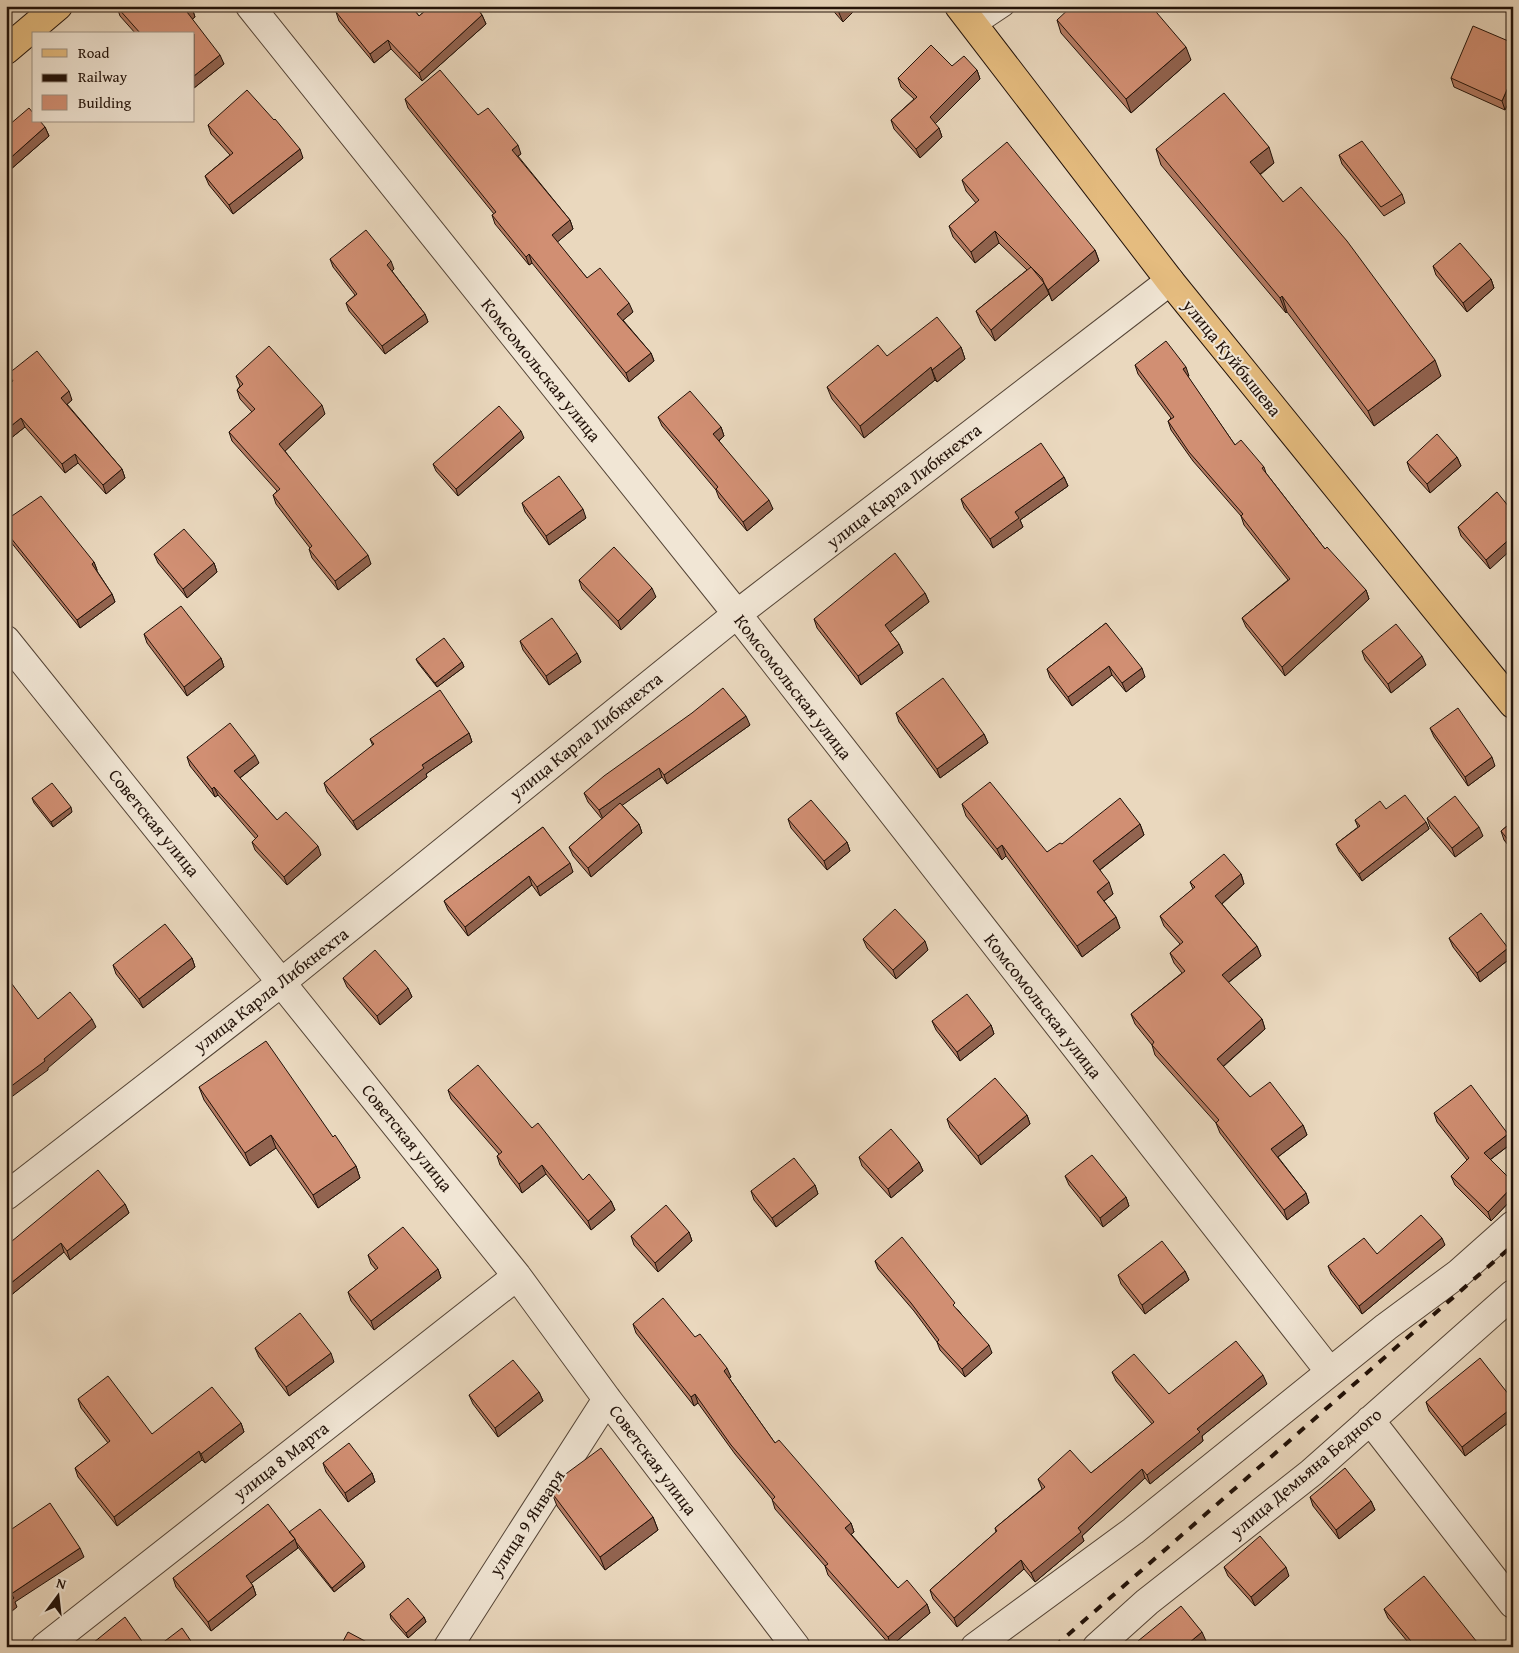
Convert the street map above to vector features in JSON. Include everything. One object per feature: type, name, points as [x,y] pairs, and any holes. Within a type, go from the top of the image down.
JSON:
[{"type":"main road","points":[[6,50],[58,6]]},
{"type":"main road","name":"улица Куйбышева","points":[[967,16],[1170,282],[1513,704]]},
{"type":"street","name":"Комсомольская улица","points":[[250,6],[737,614],[1330,1372]]},
{"type":"street","name":"улица Карла Либкнехта","points":[[6,1196],[282,982],[737,614],[1170,282]]},
{"type":"street","name":"Советская улица","points":[[6,640],[517,1276],[606,1399],[796,1647]]},
{"type":"street","points":[[975,1647],[1133,1531],[1386,1326],[1459,1274],[1513,1226]]},
{"type":"street","name":"улица 8 Марта","points":[[45,1647],[517,1276]]},
{"type":"street","name":"улица Демьяна Бедного","points":[[1097,1647],[1147,1602],[1311,1473],[1513,1294]]},
{"type":"street","name":"улица 9 Января","points":[[448,1647],[606,1399]]},
{"type":"street","points":[[1370,1420],[1513,1604]]},
{"type":"lane","points":[[967,16],[1005,6]]},
{"type":"building","points":[[190,6],[192,8],[187,12],[220,55],[195,75],[195,32],[139,32],[117,7]]},
{"type":"building","points":[[343,6],[411,6],[419,16],[431,6],[475,6],[482,15],[419,73],[388,40],[370,54],[336,12]]},
{"type":"building","points":[[834,6],[846,6],[839,13]]},
{"type":"building","points":[[1072,6],[1151,6],[1186,47],[1126,99],[1057,20]]},
{"type":"building","points":[[1473,26],[1513,43],[1513,76],[1502,101],[1451,78]]},
{"type":"building","points":[[931,45],[952,66],[964,56],[977,70],[930,117],[939,128],[916,149],[891,120],[917,97],[898,78]]},
{"type":"building","points":[[440,70],[478,115],[488,108],[518,145],[512,150],[570,220],[552,235],[587,278],[600,268],[629,303],[617,314],[651,353],[626,373],[529,254],[526,257],[492,215],[496,212],[405,99]]},
{"type":"building","points":[[247,90],[300,149],[229,205],[205,176],[233,153],[208,125]]},
{"type":"building","points":[[1224,93],[1269,147],[1250,162],[1283,202],[1301,187],[1347,241],[1435,360],[1368,411],[1282,296],[1280,298],[1156,149]]},
{"type":"building","points":[[29,108],[32,112],[32,122],[41,122],[45,127],[7,161],[6,122],[9,125]]},
{"type":"building","points":[[1362,141],[1402,194],[1381,207],[1339,155]]},
{"type":"building","points":[[1007,142],[1095,250],[1048,290],[1042,278],[995,231],[971,252],[949,226],[979,200],[962,180]]},
{"type":"building","points":[[366,230],[391,261],[387,265],[425,314],[382,346],[346,303],[357,294],[330,259]]},
{"type":"building","points":[[1460,243],[1491,279],[1463,303],[1433,266]]},
{"type":"building","points":[[1031,267],[1044,283],[991,330],[976,311]]},
{"type":"building","points":[[937,317],[961,347],[932,370],[931,367],[860,426],[827,387],[878,345],[887,356]]},
{"type":"building","points":[[1166,341],[1186,367],[1183,369],[1235,445],[1241,440],[1264,467],[1262,468],[1325,549],[1327,547],[1366,590],[1282,667],[1242,618],[1290,579],[1241,516],[1243,514],[1189,452],[1168,421],[1174,417],[1135,365]]},
{"type":"building","points":[[269,346],[322,405],[279,444],[368,555],[335,581],[309,549],[312,546],[273,495],[280,489],[229,432],[255,409],[237,390],[243,384],[236,376]]},
{"type":"building","points":[[37,351],[69,391],[61,398],[122,469],[103,485],[75,454],[62,464],[21,418],[6,430],[6,387],[13,381],[8,374]]},
{"type":"building","points":[[690,391],[721,427],[713,434],[769,500],[743,522],[716,489],[718,487],[658,417]]},
{"type":"building","points":[[499,406],[521,431],[456,489],[433,464]]},
{"type":"building","points":[[1437,434],[1457,457],[1427,484],[1407,462]]},
{"type":"building","points":[[1041,443],[1064,477],[1015,512],[1019,518],[990,539],[961,499]]},
{"type":"building","points":[[559,476],[583,509],[546,536],[522,503]]},
{"type":"building","points":[[1497,492],[1513,512],[1513,536],[1486,560],[1458,527]]},
{"type":"building","points":[[41,496],[94,562],[92,564],[112,594],[77,620],[6,532],[6,520]]},
{"type":"building","points":[[184,529],[214,563],[183,589],[154,554]]},
{"type":"building","points":[[614,547],[652,588],[618,621],[579,580]]},
{"type":"building","points":[[895,553],[925,593],[885,625],[899,644],[858,676],[814,619]]},
{"type":"building","points":[[181,606],[221,658],[184,687],[144,634]]},
{"type":"building","points":[[552,618],[577,653],[546,676],[520,641]]},
{"type":"building","points":[[1106,623],[1142,668],[1122,683],[1109,666],[1068,697],[1047,669]]},
{"type":"building","points":[[1396,624],[1422,656],[1388,684],[1362,651]]},
{"type":"building","points":[[444,638],[462,662],[435,683],[416,659]]},
{"type":"building","points":[[943,678],[984,734],[937,769],[896,713]]},
{"type":"building","points":[[723,688],[746,716],[664,775],[659,768],[599,810],[584,793],[604,776],[692,713]]},
{"type":"building","points":[[440,690],[469,733],[422,765],[424,768],[353,821],[324,783],[374,744],[370,739]]},
{"type":"building","points":[[1458,708],[1492,757],[1465,777],[1430,728]]},
{"type":"building","points":[[230,723],[255,755],[234,771],[277,820],[286,812],[318,846],[284,877],[252,842],[258,836],[214,787],[212,789],[187,757]]},
{"type":"building","points":[[990,782],[1047,852],[1060,843],[1062,844],[1120,798],[1140,824],[1093,861],[1109,882],[1097,892],[1116,917],[1077,946],[1002,845],[997,849],[962,804]]},
{"type":"building","points":[[52,783],[71,807],[51,822],[32,798]]},
{"type":"building","points":[[1405,795],[1426,822],[1359,874],[1336,844],[1360,826],[1355,820],[1380,801],[1386,809]]},
{"type":"building","points":[[1455,796],[1479,827],[1452,848],[1427,818]]},
{"type":"building","points":[[811,800],[847,842],[824,861],[788,819]]},
{"type":"building","points":[[620,803],[639,824],[588,868],[569,847]]},
{"type":"building","points":[[1513,821],[1513,846],[1501,831]]},
{"type":"building","points":[[543,827],[570,863],[537,887],[529,876],[465,927],[444,901]]},
{"type":"building","points":[[1224,854],[1241,874],[1215,896],[1257,946],[1222,975],[1262,1019],[1217,1059],[1250,1097],[1270,1082],[1303,1125],[1271,1149],[1306,1193],[1284,1210],[1216,1123],[1219,1120],[1152,1045],[1154,1042],[1131,1014],[1185,971],[1170,953],[1183,942],[1160,916],[1195,887],[1190,882]]},
{"type":"building","points":[[895,909],[925,941],[893,970],[863,939]]},
{"type":"building","points":[[1481,913],[1508,948],[1477,973],[1449,938]]},
{"type":"building","points":[[165,924],[192,958],[139,999],[113,965]]},
{"type":"building","points":[[375,950],[408,988],[377,1016],[343,978]]},
{"type":"building","points":[[6,976],[38,1019],[70,992],[92,1019],[44,1059],[45,1061],[6,1090]]},
{"type":"building","points":[[967,994],[991,1025],[957,1052],[932,1021]]},
{"type":"building","points":[[266,1041],[333,1137],[335,1135],[356,1166],[313,1195],[271,1135],[245,1153],[199,1087]]},
{"type":"building","points":[[478,1065],[532,1128],[538,1123],[583,1180],[589,1174],[611,1201],[588,1221],[542,1165],[519,1184],[497,1156],[502,1152],[448,1090]]},
{"type":"building","points":[[995,1078],[1027,1115],[978,1156],[947,1119]]},
{"type":"building","points":[[1471,1085],[1508,1134],[1484,1153],[1513,1182],[1513,1186],[1488,1212],[1451,1176],[1469,1158],[1434,1113]]},
{"type":"building","points":[[891,1129],[919,1162],[888,1189],[859,1157]]},
{"type":"building","points":[[1092,1155],[1126,1197],[1100,1218],[1065,1176]]},
{"type":"building","points":[[794,1158],[815,1185],[772,1218],[751,1191]]},
{"type":"building","points":[[98,1170],[125,1204],[67,1251],[61,1243],[6,1287],[6,1246]]},
{"type":"building","points":[[666,1205],[689,1232],[655,1263],[631,1236]]},
{"type":"building","points":[[1421,1215],[1442,1238],[1359,1306],[1328,1266],[1364,1238],[1377,1254]]},
{"type":"building","points":[[403,1227],[438,1269],[371,1321],[348,1292],[378,1268],[368,1255]]},
{"type":"building","points":[[902,1237],[955,1303],[953,1305],[989,1345],[962,1369],[937,1342],[939,1340],[911,1303],[875,1261]]},
{"type":"building","points":[[1162,1241],[1185,1271],[1142,1305],[1118,1275]]},
{"type":"building","points":[[663,1298],[695,1337],[700,1334],[727,1368],[724,1371],[775,1443],[779,1440],[851,1523],[845,1528],[898,1588],[907,1580],[927,1604],[888,1637],[825,1566],[828,1564],[772,1500],[775,1497],[731,1445],[695,1394],[691,1397],[633,1324]]},
{"type":"building","points":[[300,1313],[331,1353],[286,1387],[255,1348]]},
{"type":"building","points":[[1236,1341],[1263,1375],[1197,1429],[1200,1432],[1147,1475],[1142,1469],[1078,1528],[1081,1532],[1031,1573],[1021,1560],[954,1618],[930,1590],[997,1531],[995,1528],[1045,1487],[1038,1479],[1070,1450],[1091,1473],[1154,1422],[1112,1372],[1134,1354],[1169,1394]]},
{"type":"building","points":[[1480,1358],[1513,1400],[1513,1407],[1462,1447],[1426,1402]]},
{"type":"building","points":[[513,1360],[539,1392],[495,1428],[469,1395]]},
{"type":"building","points":[[108,1376],[152,1434],[212,1387],[241,1423],[201,1454],[199,1451],[114,1517],[75,1468],[110,1441],[78,1399]]},
{"type":"building","points":[[349,1443],[372,1473],[345,1493],[323,1463]]},
{"type":"building","points":[[601,1448],[653,1517],[600,1557],[552,1493],[563,1476]]},
{"type":"building","points":[[1345,1468],[1371,1501],[1336,1530],[1310,1497]]},
{"type":"building","points":[[50,1503],[80,1548],[11,1594],[14,1598],[6,1604],[6,1533]]},
{"type":"building","points":[[268,1504],[295,1539],[246,1576],[253,1586],[208,1622],[173,1578]]},
{"type":"building","points":[[320,1509],[363,1562],[332,1588],[289,1532]]},
{"type":"building","points":[[1260,1536],[1286,1567],[1251,1597],[1224,1567]]},
{"type":"building","points":[[1424,1576],[1481,1647],[1416,1647],[1384,1609]]},
{"type":"building","points":[[408,1598],[424,1617],[406,1633],[390,1614]]},
{"type":"building","points":[[1181,1606],[1202,1632],[1184,1647],[1143,1647],[1138,1641]]},
{"type":"building","points":[[125,1617],[146,1647],[88,1647]]},
{"type":"building","points":[[182,1628],[195,1647],[163,1647],[161,1644]]},
{"type":"building","points":[[348,1632],[376,1647],[340,1647]]},
{"type":"railway","points":[[1054,1647],[1513,1245]]}]
